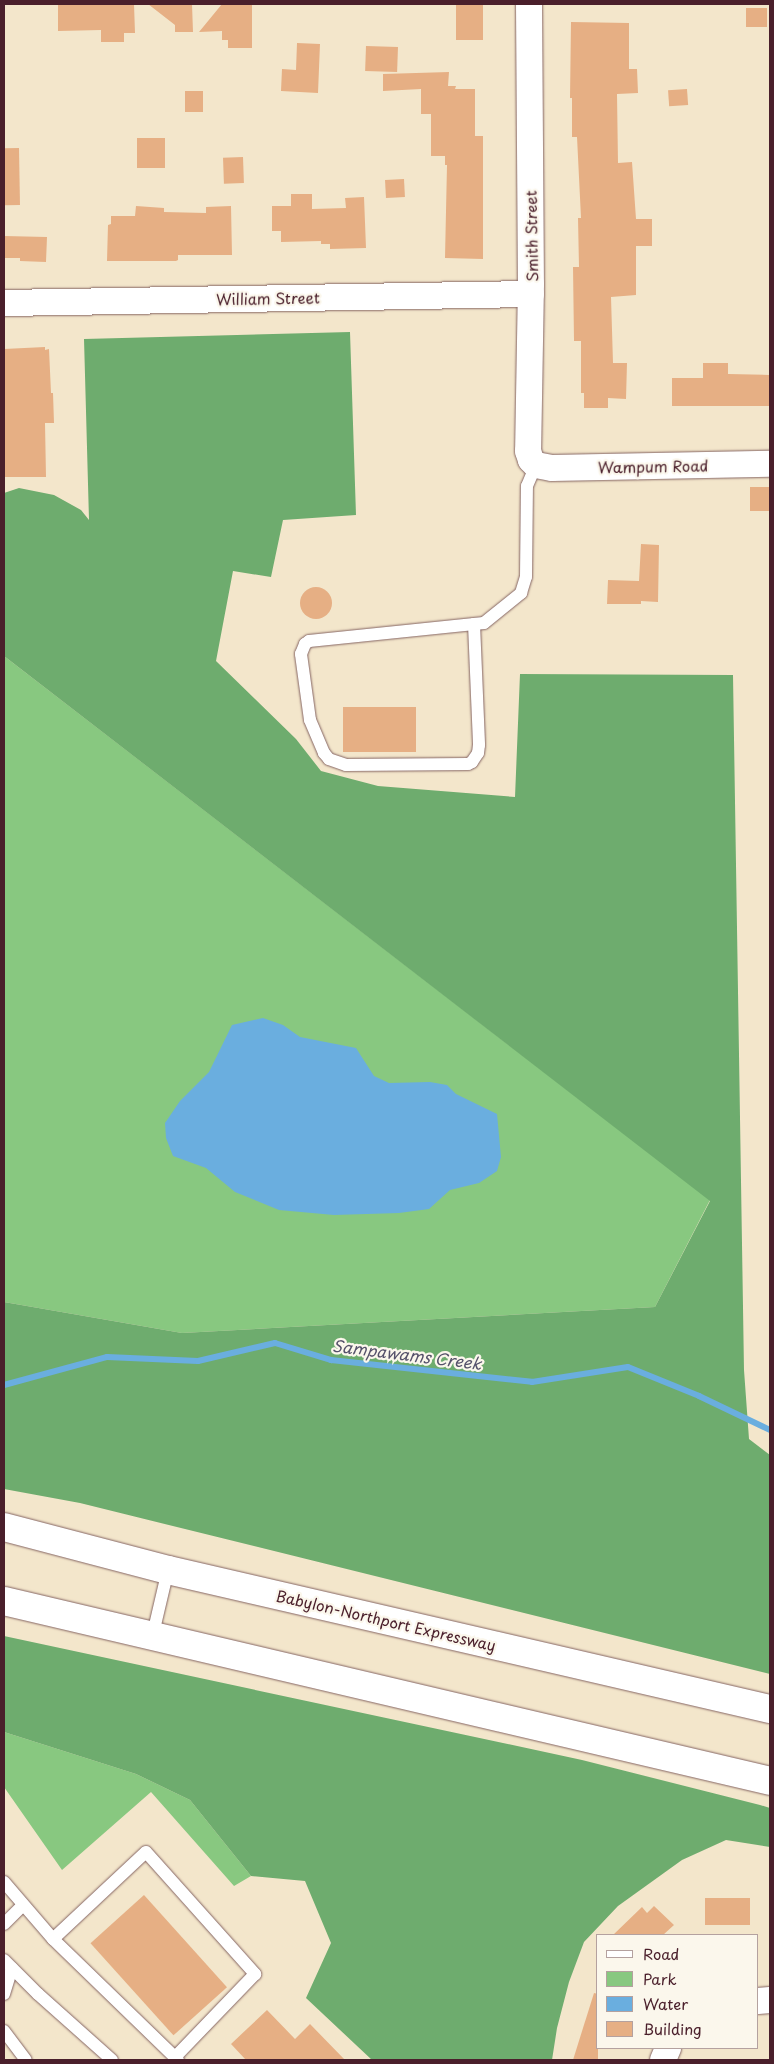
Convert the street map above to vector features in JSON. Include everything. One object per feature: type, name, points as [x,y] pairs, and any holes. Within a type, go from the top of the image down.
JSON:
[{"type":"main road","name":"Babylon-Northport Expressway","points":[[4,1527],[168,1570],[770,1709]]},
{"type":"main road","points":[[4,1601],[152,1638],[770,1781]]},
{"type":"street","name":"Smith Street","points":[[528,4],[531,294],[528,451],[536,465]]},
{"type":"street","name":"William Street","points":[[4,303],[531,294]]},
{"type":"street","name":"Wampum Road","points":[[536,465],[552,468],[770,464]]},
{"type":"lane","points":[[474,624],[479,745],[476,758],[472,762],[468,764],[346,765],[329,759],[324,753],[310,720],[301,654],[305,644],[308,641],[474,624],[484,623],[521,593],[526,578],[527,486],[536,465]]},
{"type":"lane","points":[[152,1638],[168,1570]]},
{"type":"lane","points":[[4,1882],[53,1939],[177,2059],[255,1974],[146,1852],[53,1939]]},
{"type":"lane","points":[[4,1924],[23,1905]]},
{"type":"lane","points":[[4,1994],[8,1964]]},
{"type":"lane","points":[[8,1964],[112,2060]]},
{"type":"lane","points":[[4,2031],[26,2060]]},
{"type":"green space","points":[[350,332],[356,515],[283,520],[271,577],[233,571],[216,661],[296,739],[321,771],[378,786],[515,797],[520,674],[733,675],[744,1370],[749,1439],[770,1455],[770,1674],[80,1503],[4,1489],[4,1302],[182,1333],[655,1307],[710,1201],[4,656],[4,493],[19,488],[54,495],[81,510],[89,520],[84,339]]},
{"type":"green space","points":[[4,656],[710,1200],[655,1307],[182,1333],[4,1302]]},
{"type":"green space","points":[[4,1636],[582,1760],[760,1805],[770,1808],[770,1847],[726,1840],[682,1860],[618,1906],[584,1942],[569,1982],[557,2028],[552,2060],[372,2060],[306,1998],[331,1943],[305,1881],[251,1876],[190,1800],[136,1774],[4,1732]]},
{"type":"green space","points":[[4,1732],[136,1774],[190,1800],[251,1876],[234,1886],[151,1792],[62,1870],[4,1787]]},
{"type":"water","points":[[263,1018],[283,1025],[300,1037],[356,1048],[374,1076],[389,1083],[430,1082],[447,1085],[456,1094],[497,1114],[501,1157],[497,1171],[479,1183],[450,1190],[429,1209],[399,1213],[334,1215],[279,1210],[235,1192],[206,1168],[173,1156],[166,1138],[165,1123],[180,1101],[209,1072],[232,1025]]},
{"type":"building","points":[[58,4],[134,4],[135,33],[124,33],[124,42],[101,42],[101,30],[58,31]]},
{"type":"building","points":[[148,4],[192,4],[193,32],[175,32],[175,25]]},
{"type":"building","points":[[222,4],[252,4],[252,48],[228,48],[228,40],[222,40],[222,31],[199,32]]},
{"type":"building","points":[[456,4],[483,4],[483,40],[456,40]]},
{"type":"building","points":[[746,8],[767,8],[767,27],[746,27]]},
{"type":"building","points":[[571,22],[629,23],[629,69],[637,69],[638,93],[617,94],[618,163],[632,162],[636,219],[652,219],[652,246],[636,246],[636,295],[611,297],[613,363],[627,363],[626,399],[608,398],[608,408],[584,408],[584,393],[581,393],[581,341],[574,341],[573,267],[579,267],[578,218],[581,218],[577,137],[572,137],[572,98],[570,98]]},
{"type":"building","points":[[297,43],[320,44],[318,93],[281,91],[282,69],[296,70]]},
{"type":"building","points":[[366,46],[398,47],[397,72],[365,71]]},
{"type":"building","points":[[449,72],[448,86],[456,86],[455,89],[475,89],[475,136],[483,136],[483,259],[445,258],[447,165],[445,165],[445,156],[431,156],[431,114],[421,114],[421,89],[383,91],[383,74]]},
{"type":"building","points":[[687,89],[688,105],[669,106],[668,90]]},
{"type":"building","points":[[185,91],[203,91],[203,112],[185,112]]},
{"type":"building","points":[[137,138],[165,138],[165,168],[137,168]]},
{"type":"building","points":[[4,148],[19,148],[20,205],[5,205]]},
{"type":"building","points":[[243,157],[244,183],[224,184],[223,158]]},
{"type":"building","points":[[404,179],[405,197],[386,198],[385,180]]},
{"type":"building","points":[[291,194],[312,194],[312,209],[346,208],[345,198],[364,197],[366,248],[330,249],[330,244],[321,244],[321,241],[281,242],[281,231],[272,231],[272,206],[291,206]]},
{"type":"building","points":[[136,206],[164,208],[164,212],[206,213],[206,207],[231,206],[232,255],[178,255],[178,260],[176,261],[107,261],[108,225],[111,224],[111,216],[135,216]]},
{"type":"building","points":[[4,236],[47,237],[46,262],[20,261],[20,258],[4,258]]},
{"type":"building","points":[[45,347],[45,350],[49,349],[54,423],[45,423],[46,477],[4,477],[4,349]]},
{"type":"building","points":[[703,363],[728,363],[728,374],[770,375],[770,406],[672,406],[672,378],[703,378]]},
{"type":"building","points":[[750,487],[770,487],[770,511],[750,511]]},
{"type":"building","points":[[641,544],[659,545],[658,602],[641,601],[641,604],[607,604],[608,580],[639,581]]},
{"type":"building","points":[[316,587],[327,592],[332,603],[327,614],[316,619],[305,614],[300,603],[305,592]]},
{"type":"building","points":[[343,707],[416,707],[416,752],[343,752]]},
{"type":"building","points":[[144,1895],[227,1987],[173,2035],[90,1943]]},
{"type":"building","points":[[705,1898],[750,1898],[750,1925],[705,1925]]},
{"type":"building","points":[[654,1906],[674,1925],[664,1934],[614,1934],[642,1907],[647,1913]]},
{"type":"building","points":[[594,1993],[596,1994],[596,2049],[598,2049],[598,2060],[573,2060]]},
{"type":"building","points":[[267,2010],[295,2039],[310,2024],[345,2060],[246,2060],[231,2044]]},
{"type":"waterway","name":"Sampawams Creek","points":[[4,1385],[107,1357],[198,1361],[275,1343],[331,1360],[532,1382],[628,1367],[699,1396],[770,1430]]}]
